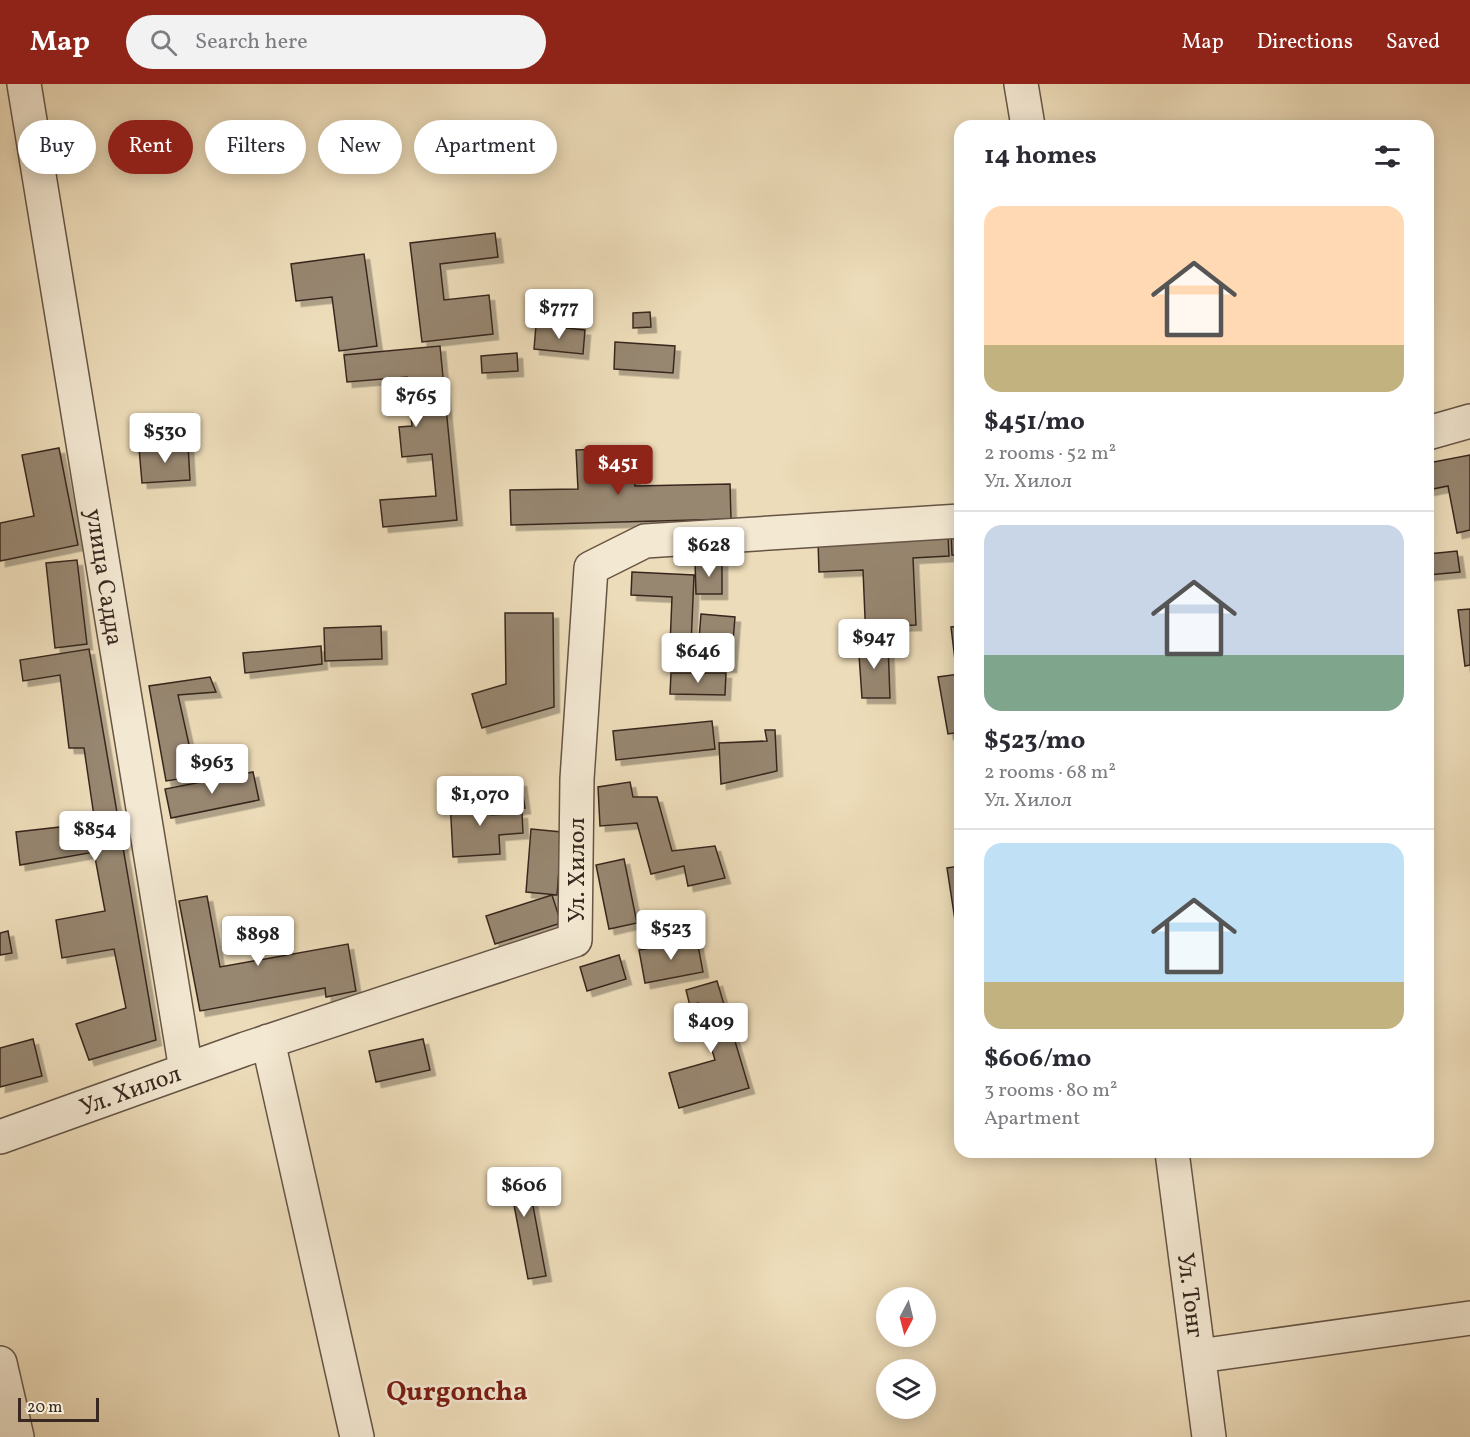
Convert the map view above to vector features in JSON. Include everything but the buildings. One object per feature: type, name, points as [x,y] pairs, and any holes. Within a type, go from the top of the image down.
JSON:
[{"type":"street","name":"улица Садда","points":[[24,84],[186,1070]]},
{"type":"street","points":[[1021,84],[1027,120]]},
{"type":"street","points":[[1434,430],[1470,421]]},
{"type":"street","name":"Ул. Хилол","points":[[0,1137],[268,1041],[575,940],[577,779],[591,568],[645,541],[954,521]]},
{"type":"street","points":[[268,1041],[357,1437]]},
{"type":"street","name":"Ул. Тонг","points":[[1173,1158],[1209,1437]]},
{"type":"street","points":[[1199,1356],[1470,1318]]},
{"type":"street","points":[[0,1363],[17,1437]]},
{"type":"district","name":"Qurgoncha","points":[[457,1391]]}]
